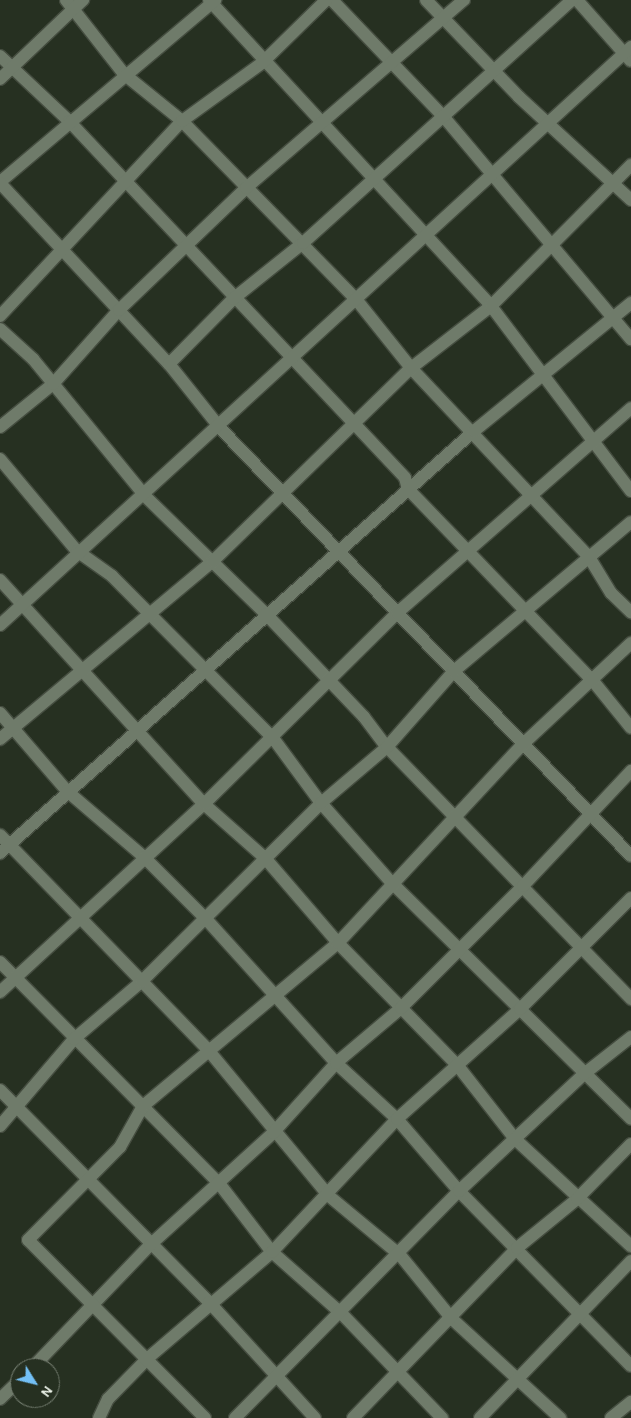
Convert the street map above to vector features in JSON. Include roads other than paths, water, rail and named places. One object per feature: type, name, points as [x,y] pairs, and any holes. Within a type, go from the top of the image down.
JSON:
[{"type":"street","points":[[0,316],[63,251],[182,121],[262,63],[326,0]]},
{"type":"street","points":[[332,0],[394,62],[443,116],[631,340]]},
{"type":"street","points":[[426,0],[493,69],[550,124],[614,180],[631,200]]},
{"type":"street","points":[[0,427],[53,384],[119,310],[246,188],[320,123],[445,20],[464,0]]},
{"type":"street","points":[[169,364],[233,299],[303,243],[493,69],[572,0]]},
{"type":"street","points":[[0,625],[22,606],[77,551],[145,496],[220,428],[290,356],[423,235],[629,54],[578,0]]},
{"type":"street","points":[[631,491],[592,438],[541,375],[491,306],[262,63],[212,1],[124,74],[0,182],[169,364],[220,428],[631,856]]},
{"type":"street","points":[[0,79],[74,3],[124,74],[182,121],[355,298],[412,368],[474,430],[589,557],[611,593],[631,612]]},
{"type":"street","points":[[0,56],[69,121],[124,183],[233,299],[290,356],[353,426],[405,478],[408,489],[522,612],[593,681],[631,728]]},
{"type":"street","points":[[0,739],[148,613],[213,561],[412,368],[491,306],[552,247],[614,180],[631,165]]},
{"type":"street","points":[[0,853],[67,791],[140,732],[266,614],[474,430],[631,303]]},
{"type":"street","points":[[0,329],[53,384],[145,496],[266,614],[330,682],[386,747],[524,886],[631,999]]},
{"type":"street","points":[[0,992],[13,976],[204,804],[330,682],[397,613],[466,552],[534,496],[592,438],[631,408]]},
{"type":"street","points":[[0,459],[77,551],[112,576],[207,670],[272,738],[321,803],[391,882],[457,950],[520,1009],[631,1119]]},
{"type":"street","points":[[0,1126],[74,1038],[141,982],[321,803],[386,747],[454,671],[631,522]]},
{"type":"street","points":[[0,580],[204,804],[265,858],[338,943],[458,1066],[515,1139],[577,1199],[631,1246]]},
{"type":"street","points":[[205,1418],[148,1358],[93,1307],[28,1240],[89,1181],[120,1147],[143,1106],[338,943],[391,882],[456,819],[523,744],[593,681],[631,643]]},
{"type":"street","points":[[0,713],[67,791],[144,857],[206,919],[336,1064],[397,1119],[459,1190],[581,1310],[631,1366]]},
{"type":"street","points":[[42,1358],[93,1307],[150,1245],[273,1133],[336,1064],[401,1008],[457,950],[524,886],[589,812],[631,772]]},
{"type":"street","points":[[0,835],[76,918],[120,954],[141,982],[209,1051],[273,1133],[329,1196],[400,1255],[452,1319],[521,1380],[560,1418]]},
{"type":"street","points":[[99,1418],[108,1399],[148,1358],[209,1302],[272,1252],[329,1196],[397,1119],[520,1009],[580,946],[631,898]]},
{"type":"street","points":[[0,962],[218,1182],[272,1252],[341,1313],[442,1418]]},
{"type":"street","points":[[235,1418],[400,1255],[459,1190],[584,1074],[631,1037]]},
{"type":"street","points":[[0,1090],[150,1245],[209,1302],[315,1418]]},
{"type":"street","points":[[353,1418],[452,1319],[517,1248],[577,1199],[631,1144]]},
{"type":"street","points":[[480,1418],[521,1380],[581,1310],[631,1261]]},
{"type":"street","points":[[0,1399],[10,1390]]},
{"type":"street","points":[[611,1418],[631,1402]]}]
